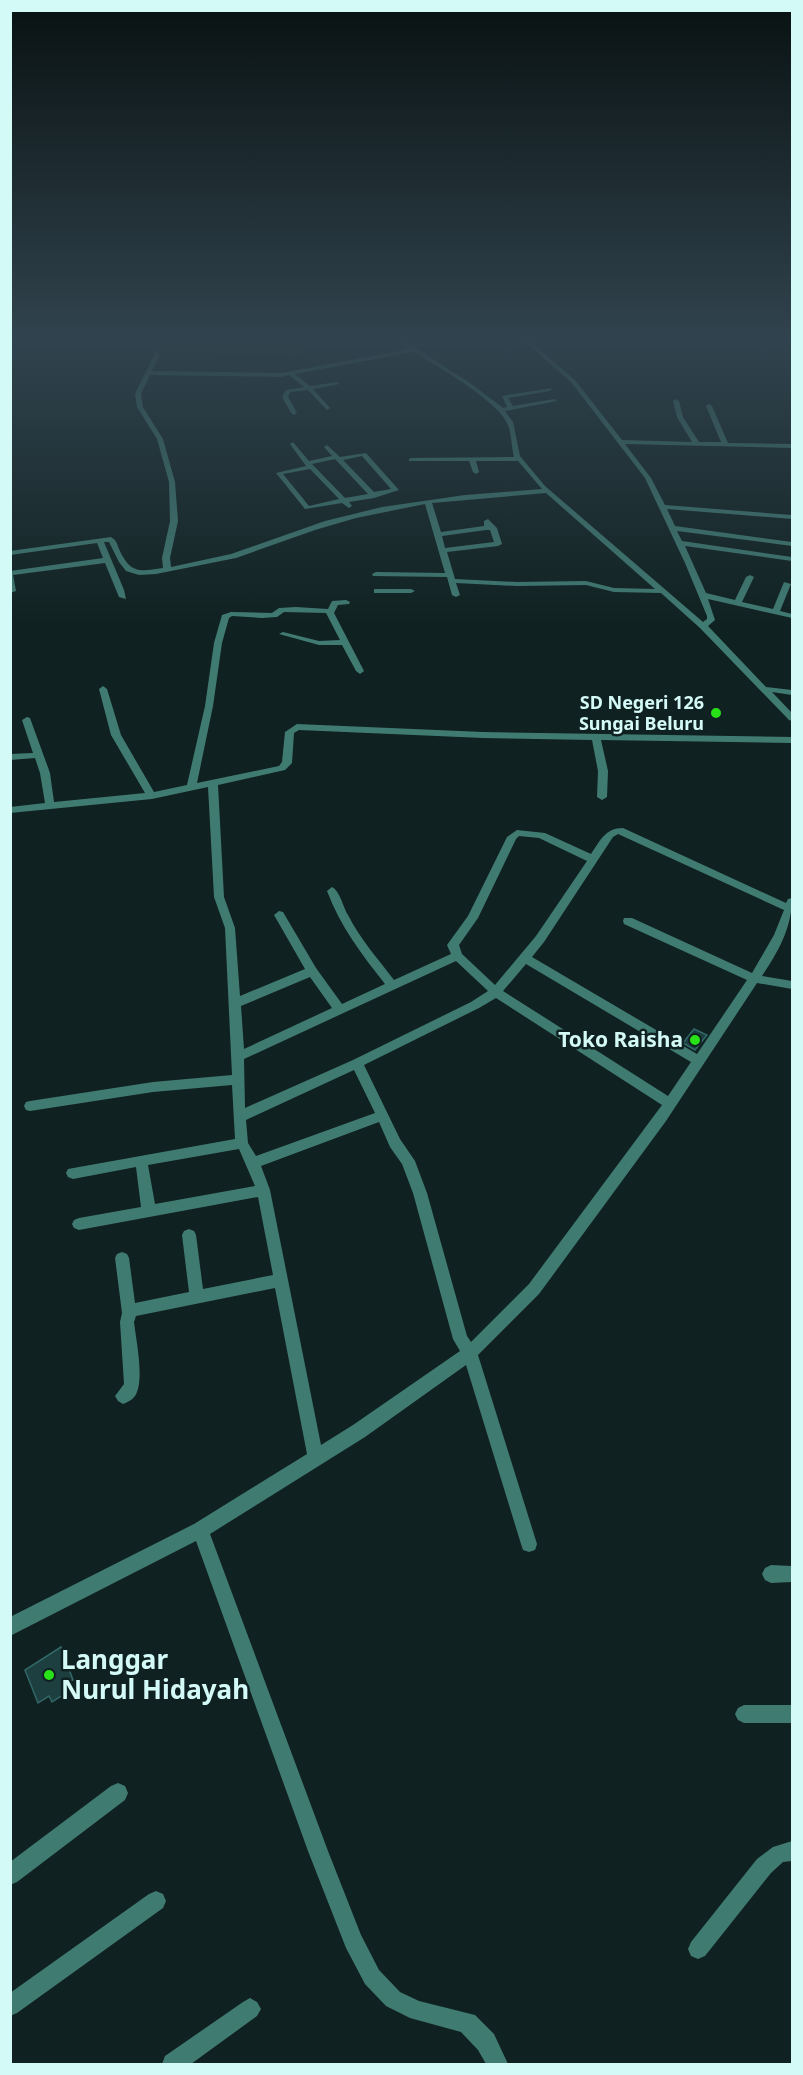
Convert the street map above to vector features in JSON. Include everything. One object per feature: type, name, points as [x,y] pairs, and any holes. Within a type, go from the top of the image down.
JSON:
[{"type":"street","points":[[156,433],[172,482],[174,521],[166,558],[167,570]]},
{"type":"street","points":[[513,433],[519,459],[546,489],[703,626],[792,718]]},
{"type":"street","points":[[613,433],[648,478],[662,507],[711,620],[703,626]]},
{"type":"street","points":[[690,433],[696,443]]},
{"type":"street","points":[[720,433],[725,444]]},
{"type":"street","points":[[620,442],[792,446]]},
{"type":"street","points":[[293,444],[309,465],[358,516]]},
{"type":"street","points":[[327,447],[374,496]]},
{"type":"street","points":[[364,454],[397,489],[374,496],[307,508],[279,473],[338,458],[364,454]]},
{"type":"street","points":[[472,459],[476,472]]},
{"type":"street","points":[[411,460],[519,459]]},
{"type":"street","points":[[10,553],[111,539],[120,559],[133,572],[167,570],[236,555],[330,522],[358,516],[428,502],[546,489]]},
{"type":"street","points":[[428,502],[456,596]]},
{"type":"street","points":[[662,507],[792,517]]},
{"type":"street","points":[[439,534],[487,524],[493,528],[498,544],[444,550]]},
{"type":"street","points":[[671,528],[792,544]]},
{"type":"street","points":[[100,540],[123,597]]},
{"type":"street","points":[[678,543],[792,559]]},
{"type":"street","points":[[12,591],[10,574],[107,561]]},
{"type":"street","points":[[376,574],[586,583],[614,590],[663,591]]},
{"type":"street","points":[[409,575],[412,602]]},
{"type":"street","points":[[738,603],[750,577]]},
{"type":"street","points":[[776,612],[787,584]]},
{"type":"street","points":[[377,591],[411,591]]},
{"type":"street","points":[[702,595],[792,616]]},
{"type":"street","points":[[330,611],[335,603],[346,602]]},
{"type":"street","points":[[192,786],[209,706],[218,643],[225,617],[231,614],[274,615],[282,610],[296,609],[330,611]]},
{"type":"street","points":[[330,611],[343,642],[360,672]]},
{"type":"street","points":[[283,634],[319,643],[343,642]]},
{"type":"street","points":[[103,689],[116,735],[152,796]]},
{"type":"street","points":[[765,689],[792,692]]},
{"type":"street","points":[[27,720],[39,755],[50,805]]},
{"type":"street","points":[[10,810],[152,796],[192,786],[251,777],[282,768],[287,763],[290,732],[297,727],[483,735],[792,740]]},
{"type":"street","points":[[596,737],[603,771],[602,798]]},
{"type":"street","points":[[10,757],[39,755]]},
{"type":"street","points":[[213,783],[219,897],[230,928],[236,1003],[237,1080],[242,1143],[253,1163],[263,1190],[316,1459]]},
{"type":"street","points":[[10,1627],[200,1530],[252,1496],[316,1459],[414,1394],[470,1353],[534,1289],[670,1103],[780,935],[792,906],[623,831],[616,831],[609,835],[525,958],[496,992],[475,1005],[357,1064],[239,1117]]},
{"type":"street","points":[[594,860],[541,835],[517,833],[512,837],[473,918],[453,945],[457,956],[496,992],[670,1103]]},
{"type":"street","points":[[332,891],[338,910],[356,941],[391,984]]},
{"type":"street","points":[[279,915],[312,971],[339,1009]]},
{"type":"street","points":[[628,921],[752,978],[792,985]]},
{"type":"street","points":[[238,1057],[391,984],[457,956]]},
{"type":"street","points":[[525,958],[698,1060]]},
{"type":"street","points":[[236,1003],[312,971]]},
{"type":"street","points":[[357,1064],[382,1116],[408,1161],[420,1193],[460,1339],[470,1353],[530,1545]]},
{"type":"street","points":[[30,1106],[153,1087],[237,1080]]},
{"type":"street","points":[[253,1163],[382,1116]]},
{"type":"street","points":[[73,1173],[242,1143]]},
{"type":"street","points":[[141,1160],[149,1211]]},
{"type":"street","points":[[79,1224],[263,1190]]},
{"type":"street","points":[[189,1235],[197,1295]]},
{"type":"street","points":[[122,1258],[129,1313],[127,1322],[132,1384],[129,1392],[123,1396]]},
{"type":"street","points":[[129,1313],[140,1307],[280,1280]]},
{"type":"street","points":[[200,1530],[318,1851],[353,1941],[372,1977],[393,1999],[417,2011],[467,2023],[486,2042],[498,2064]]},
{"type":"street","points":[[771,1574],[792,1574]]},
{"type":"street","points":[[744,1714],[792,1714]]},
{"type":"street","points":[[10,1875],[118,1794]]},
{"type":"street","points":[[698,1949],[764,1866],[773,1857],[786,1851],[792,1851]]},
{"type":"street","points":[[10,2006],[156,1901]]},
{"type":"street","points":[[173,2064],[250,2009]]},
{"type":"building","name":"Toko Raisha","points":[[694,1029],[707,1035],[695,1050],[683,1043]]},
{"type":"building","name":"Langgar Nurul Hidayah","points":[[61,1647],[73,1680],[63,1686],[66,1693],[52,1702],[49,1696],[38,1703],[25,1670]]},
{"type":"place","name":"SD Negeri 126 Sungai Beluru","points":[[716,713]]},
{"type":"place","name":"Toko Raisha","points":[[695,1040]]},
{"type":"place","name":"Langgar Nurul Hidayah","points":[[49,1675]]}]
